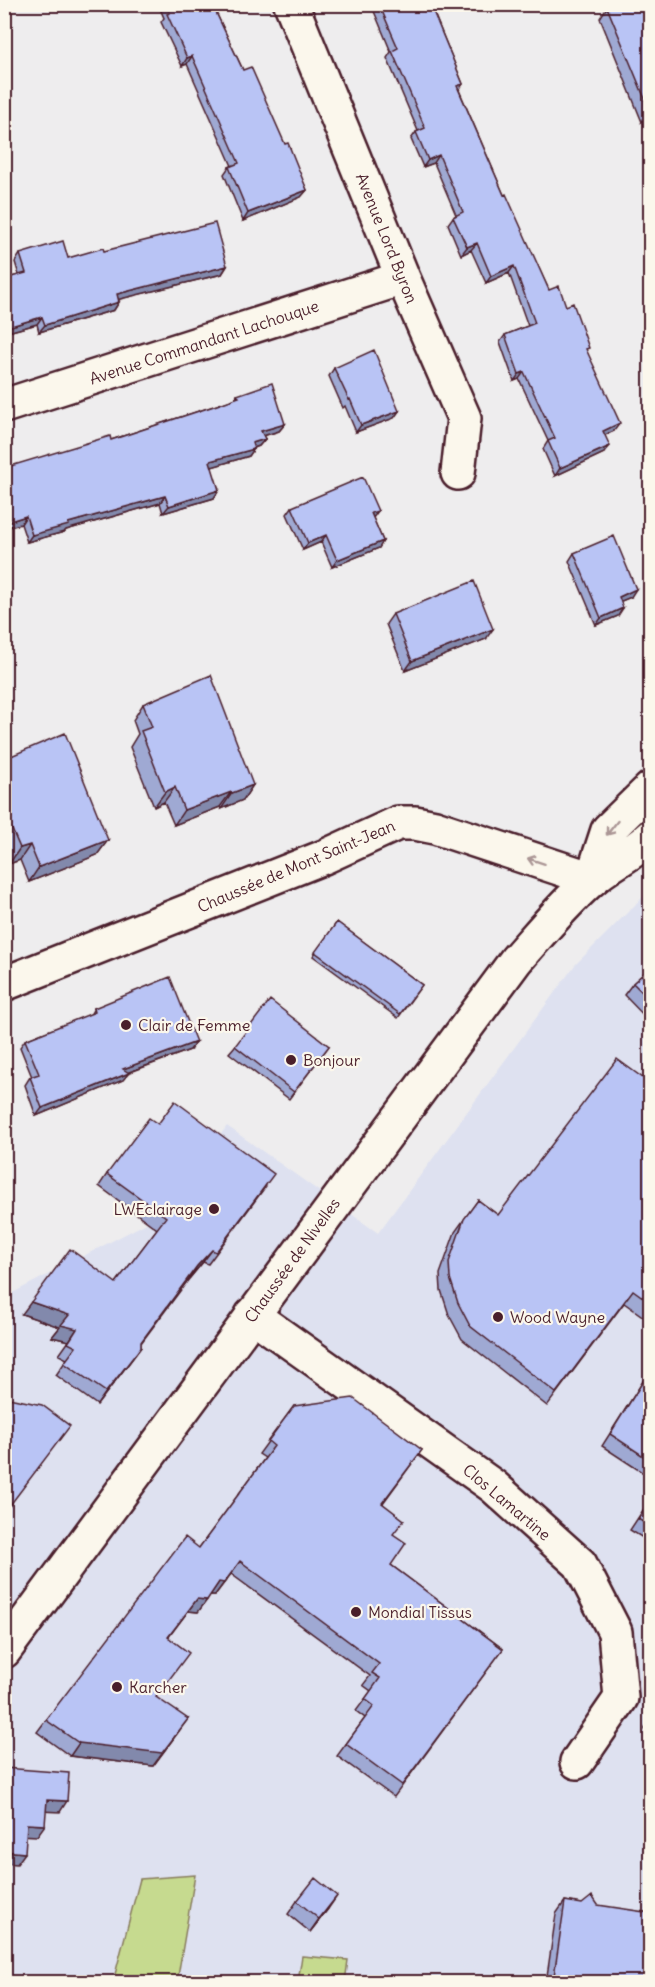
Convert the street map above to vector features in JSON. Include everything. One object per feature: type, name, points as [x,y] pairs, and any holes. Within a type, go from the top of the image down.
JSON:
[{"type":"street","name":"Avenue Lord Byron","points":[[291,4],[403,279],[464,418],[458,473]]},
{"type":"street","name":"Avenue Commandant Lachouque","points":[[4,406],[403,279]]},
{"type":"street","name":"Chaussée de Nivelles","points":[[592,879],[608,830],[651,789]]},
{"type":"street","name":"Chaussée de Mont Saint-Jean","points":[[4,984],[324,857],[398,823],[415,823],[435,827],[592,879]]},
{"type":"street","name":"Chaussée de Nivelles","points":[[4,1651],[516,960],[571,898],[592,879],[651,837]]},
{"type":"street","name":"Clos Lamartine","points":[[252,1315],[493,1486],[580,1564],[615,1632],[621,1698],[577,1762]]},
{"type":"shaded area","points":[[650,890],[650,1982],[345,1982],[348,1960],[303,1956],[298,1982],[177,1982],[195,1875],[140,1879],[113,1982],[5,1982],[5,1297],[158,1217],[227,1126],[378,1233],[575,965]]},
{"type":"green space","points":[[195,1875],[177,1982],[113,1982],[140,1879]]},
{"type":"green space","points":[[302,1956],[348,1960],[345,1982],[298,1982]]},
{"type":"building","points":[[167,4],[212,4],[243,70],[251,67],[285,144],[288,143],[307,190],[248,213],[229,167],[239,163],[192,56],[187,58],[167,14],[170,13]]},
{"type":"building","points":[[379,4],[430,4],[463,84],[457,86],[504,195],[506,194],[549,290],[559,286],[566,306],[573,303],[589,348],[586,349],[620,423],[603,431],[610,446],[560,468],[548,441],[555,438],[524,372],[519,374],[505,335],[535,323],[514,266],[491,276],[477,243],[467,247],[453,217],[463,212],[439,155],[428,160],[416,132],[425,128],[392,51],[398,48]]},
{"type":"building","points":[[613,4],[650,4],[651,6],[650,111],[607,7]]},
{"type":"building","points":[[215,223],[227,266],[117,294],[119,302],[45,325],[42,317],[4,328],[4,279],[26,273],[20,254],[63,241],[68,258]]},
{"type":"building","points":[[374,350],[399,411],[361,425],[334,368]]},
{"type":"building","points":[[272,383],[285,424],[261,431],[265,439],[252,443],[254,449],[210,461],[219,490],[169,506],[165,496],[32,535],[26,516],[4,523],[4,468],[110,436],[111,440],[217,405],[239,397],[237,395]]},
{"type":"building","points":[[363,477],[378,511],[371,513],[383,541],[337,560],[326,535],[308,543],[292,507]]},
{"type":"building","points":[[614,536],[636,589],[619,597],[623,608],[601,618],[574,553]]},
{"type":"building","points":[[474,581],[493,629],[412,661],[393,614]]},
{"type":"building","points":[[211,675],[253,785],[184,810],[175,787],[165,792],[141,731],[152,727],[143,704]]},
{"type":"building","points":[[65,733],[108,840],[39,867],[30,845],[20,848],[4,811],[4,785],[7,784],[4,778],[4,759]]},
{"type":"building","points":[[337,922],[422,985],[400,1014],[315,952]]},
{"type":"building","points":[[651,967],[651,1001],[633,983]]},
{"type":"building","points":[[170,977],[196,1042],[123,1069],[129,1073],[42,1108],[30,1077],[39,1074],[25,1040],[95,1012],[94,1008]]},
{"type":"building","points":[[270,1000],[329,1046],[294,1092],[235,1046]]},
{"type":"building","points":[[617,1059],[651,1084],[651,1303],[633,1290],[556,1393],[470,1326],[458,1303],[450,1278],[449,1262],[464,1219],[478,1200],[498,1215]]},
{"type":"building","points":[[175,1101],[274,1174],[216,1252],[212,1250],[197,1266],[141,1342],[141,1347],[106,1392],[64,1363],[76,1347],[68,1343],[77,1329],[61,1325],[69,1315],[31,1302],[70,1249],[116,1283],[166,1217],[107,1174],[149,1118],[158,1124]]},
{"type":"building","points":[[647,1375],[651,1377],[651,1461],[610,1434]]},
{"type":"building","points":[[4,1397],[42,1405],[70,1426],[4,1513]]},
{"type":"building","points":[[353,1398],[422,1450],[382,1503],[404,1520],[393,1534],[406,1543],[391,1565],[503,1649],[402,1785],[346,1744],[374,1706],[365,1699],[380,1678],[372,1673],[379,1664],[240,1561],[224,1583],[219,1582],[207,1600],[197,1599],[168,1637],[189,1653],[156,1697],[188,1719],[162,1753],[79,1743],[46,1720],[185,1537],[199,1548],[274,1446],[268,1441],[294,1406]]},
{"type":"building","points":[[651,1499],[651,1527],[638,1519]]},
{"type":"building","points":[[4,1768],[69,1773],[67,1801],[47,1800],[45,1825],[27,1824],[25,1853],[4,1851]]},
{"type":"building","points":[[315,1878],[337,1896],[319,1919],[297,1901]]},
{"type":"building","points":[[592,1896],[598,1905],[651,1913],[651,1983],[553,1983],[565,1901],[582,1904]]},
{"type":"place","name":"Clair de Femme","points":[[126,1025]]},
{"type":"place","name":"Bonjour","points":[[291,1060]]},
{"type":"place","name":"LWEclairage","points":[[214,1209]]},
{"type":"place","name":"Wood Wayne","points":[[498,1317]]},
{"type":"place","name":"Mondial Tissus","points":[[356,1612]]},
{"type":"place","name":"Karcher","points":[[117,1687]]}]
